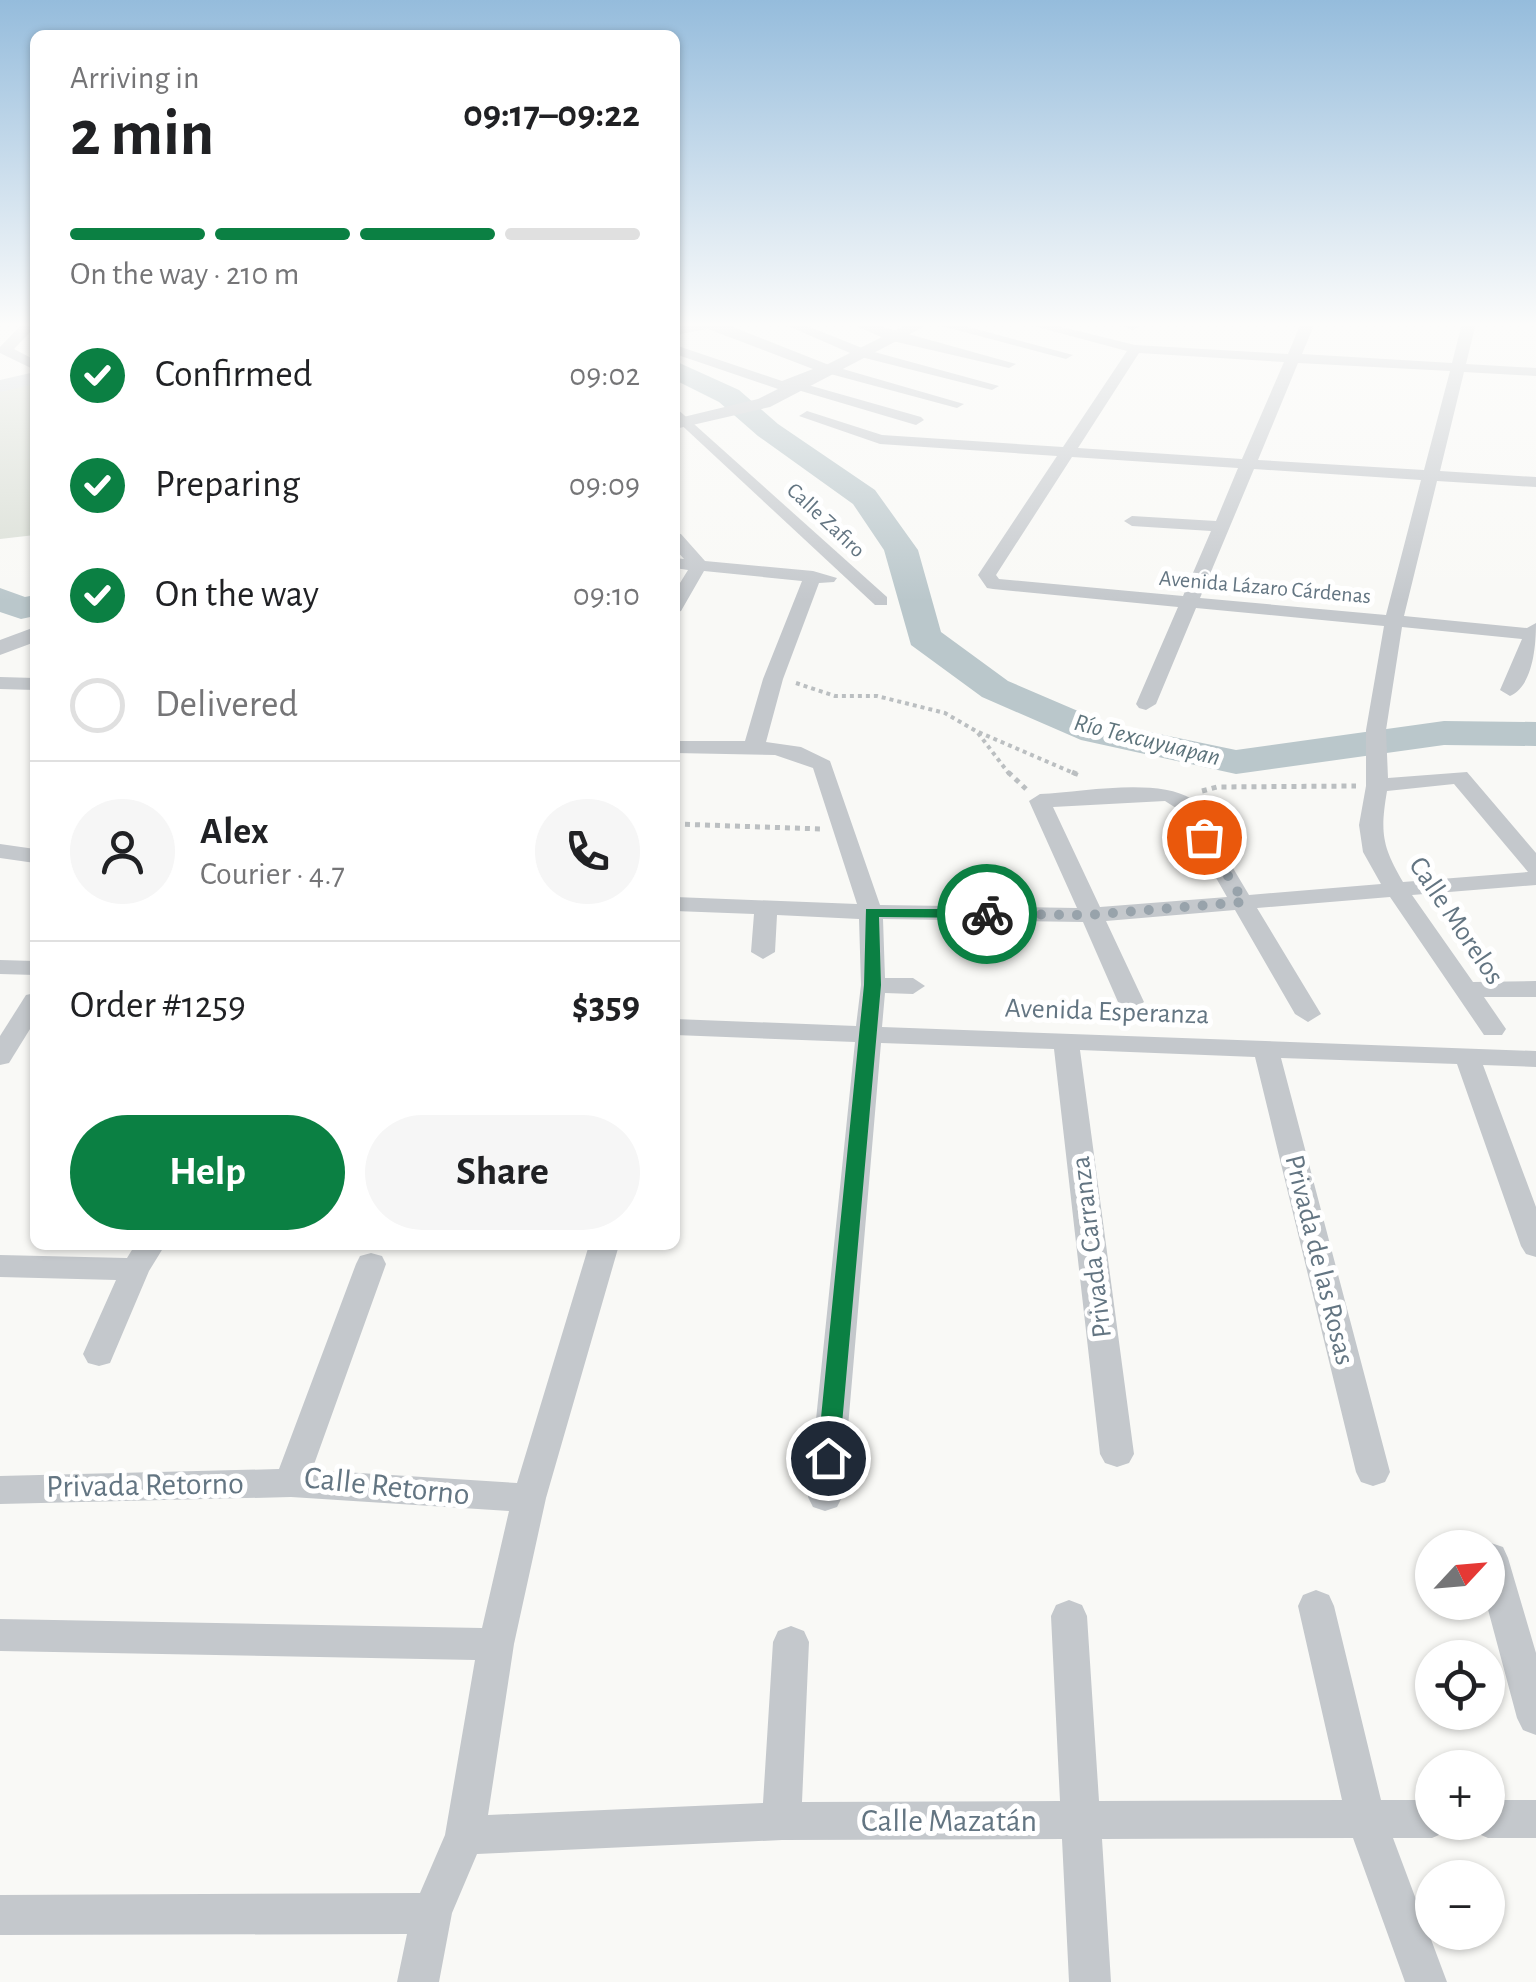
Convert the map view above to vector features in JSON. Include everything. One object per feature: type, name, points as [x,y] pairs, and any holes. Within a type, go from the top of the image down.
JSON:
[{"type":"street","points":[[680,419],[705,415]]},
{"type":"street","points":[[899,415],[916,420]]},
{"type":"street","points":[[1068,454],[1093,415]]},
{"type":"street","points":[[1146,704],[1268,415]]},
{"type":"street","name":"Calle Morelos","points":[[1446,415],[1394,620],[1376,730],[1377,776],[1370,825],[1374,852],[1395,888],[1492,1029]]},
{"type":"street","points":[[807,416],[880,440],[1536,482]]},
{"type":"street","name":"Calle Zafiro","points":[[680,420],[880,601]]},
{"type":"street","name":"Avenida Lázaro Cárdenas","points":[[1068,454],[988,575],[992,584],[1535,632]]},
{"type":"street","points":[[1132,521],[1220,526]]},
{"type":"street","points":[[680,544],[699,565]]},
{"type":"street","points":[[680,563],[858,581]]},
{"type":"street","points":[[680,598],[699,565]]},
{"type":"street","points":[[753,750],[773,679],[813,576]]},
{"type":"street","points":[[1510,690],[1535,632]]},
{"type":"street","points":[[1,646],[30,636]]},
{"type":"street","points":[[0,683],[30,684]]},
{"type":"street","points":[[680,747],[784,750],[814,756],[823,765],[871,912],[872,985],[824,1497]]},
{"type":"street","points":[[1377,776],[1459,776],[1536,867]]},
{"type":"street","points":[[1131,1002],[1040,801],[1128,795],[1170,796],[1184,804],[1308,1014]]},
{"type":"street","points":[[0,851],[30,855]]},
{"type":"street","points":[[680,904],[1089,915],[1536,878]]},
{"type":"street","points":[[763,952],[766,908]]},
{"type":"street","points":[[0,966],[30,968]]},
{"type":"street","points":[[872,985],[913,986]]},
{"type":"street","points":[[1467,990],[1536,989]]},
{"type":"street","points":[[0,1056],[18,1024]]},
{"type":"street","name":"Avenida Esperanza","points":[[680,1027],[1536,1059]]},
{"type":"street","name":"Privada Carranza","points":[[1066,1040],[1117,1454]]},
{"type":"street","name":"Privada de las Rosas","points":[[1266,1049],[1372,1472]]},
{"type":"street","points":[[1467,1058],[1528,1202],[1536,1246]]},
{"type":"street","points":[[418,1982],[432,1913],[465,1835],[496,1644],[529,1498],[603,1250]]},
{"type":"street","points":[[0,1266],[142,1257],[100,1354]]},
{"type":"street","name":"Calle Retorno","points":[[371,1264],[291,1483],[529,1498]]},
{"type":"street","name":"Privada Retorno","points":[[0,1490],[291,1483]]},
{"type":"street","points":[[1316,1606],[1366,1820],[1426,1982]]},
{"type":"street","points":[[1505,1608],[1536,1718]]},
{"type":"street","points":[[1069,1616],[1090,1982]]},
{"type":"street","points":[[0,1635],[496,1644]]},
{"type":"street","points":[[782,1821],[791,1642]]},
{"type":"street","points":[[1505,1819],[1536,1819]]},
{"type":"street","name":"Calle Mazatán","points":[[465,1835],[782,1821],[1415,1820]]},
{"type":"street","points":[[0,1914],[432,1913]]},
{"type":"path","points":[[773,679],[807,684],[835,696],[878,696],[945,713],[1128,795]]},
{"type":"path","points":[[976,730],[998,763],[1040,801]]},
{"type":"path","points":[[1170,796],[1217,787],[1377,776]]},
{"type":"path","points":[[680,824],[844,830]]},
{"type":"shaded area","points":[[0,415],[30,415],[30,536],[0,539]]},
{"type":"waterway","name":"Río Texcuyuapan","points":[[751,415],[864,497],[901,550],[924,637],[995,689],[1095,732],[1236,762],[1444,733],[1536,734]]},
{"type":"waterway","name":"Río Texcuyuapan","points":[[0,598],[21,609],[30,606]]},
{"type":"way so far","points":[[987,914],[1089,915],[1244,902],[1204,837]]},
{"type":"route","points":[[828,1458],[872,985],[871,912],[987,914]]}]
